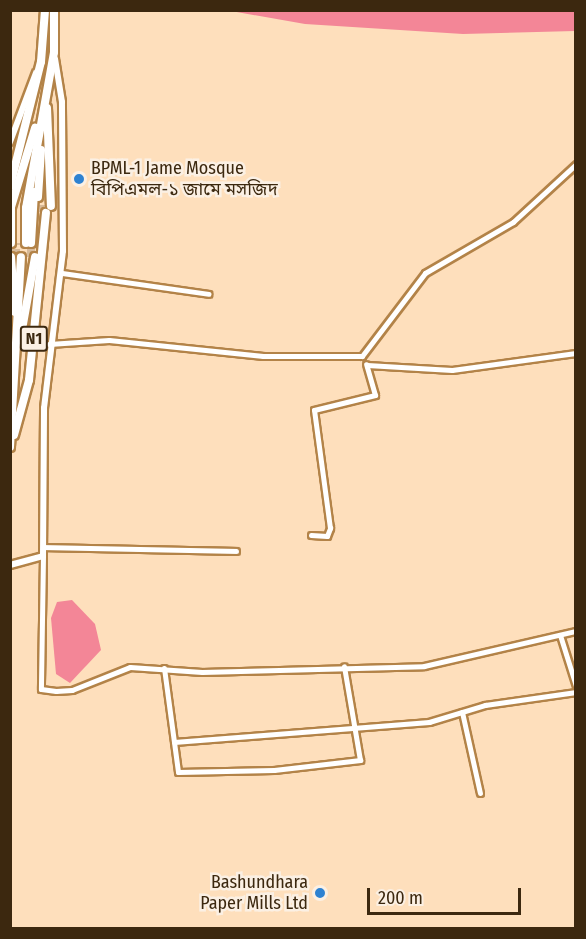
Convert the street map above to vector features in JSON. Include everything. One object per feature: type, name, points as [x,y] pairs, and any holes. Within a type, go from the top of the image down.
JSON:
[{"type":"highway","name":"N1","points":[[10,447],[29,380],[26,243],[22,208],[54,52],[49,41],[45,10]]},
{"type":"highway","name":"N1","points":[[10,186],[49,41],[54,10]]},
{"type":"highway","name":"N1","points":[[26,243],[46,209],[48,136],[46,93]]},
{"type":"highway","name":"N1","points":[[26,243],[46,93]]},
{"type":"highway","name":"N1","points":[[14,435],[23,257]]},
{"type":"highway","name":"N1","points":[[19,342],[23,257]]},
{"type":"street","points":[[54,52],[62,102],[62,273],[49,344],[41,689],[72,690],[130,667],[202,672],[344,666],[424,666],[576,631]]},
{"type":"street","points":[[10,142],[42,62]]},
{"type":"street","points":[[362,356],[425,273],[513,222],[576,164]]},
{"type":"street","points":[[62,273],[209,294]]},
{"type":"street","points":[[49,344],[109,340],[263,356],[362,356]]},
{"type":"street","points":[[366,364],[452,370],[576,353]]},
{"type":"street","points":[[311,535],[327,536],[330,528],[314,410],[375,395],[362,356]]},
{"type":"street","points":[[43,547],[236,551]]},
{"type":"street","points":[[10,565],[43,556]]},
{"type":"street","points":[[561,635],[576,686]]},
{"type":"street","points":[[164,668],[178,772],[274,770],[360,760],[344,666]]},
{"type":"street","points":[[174,742],[429,722],[462,712],[576,692]]},
{"type":"street","points":[[462,712],[480,793]]},
{"type":"shaded area","points":[[231,11],[575,11],[575,31],[463,34],[305,24]]},
{"type":"shaded area","points":[[72,600],[95,624],[101,650],[70,683],[56,674],[51,618],[57,602]]},
{"type":"tunnel","points":[[41,205],[41,212]]},
{"type":"tunnel","points":[[16,243],[16,257]]},
{"type":"tunnel","points":[[31,243],[31,257]]},
{"type":"place","name":"BPML-1 Jame Mosque বিপিএমল-১ জামে মসজিদ","points":[[79,179]]},
{"type":"place","name":"Bashundhara Paper Mills Ltd","points":[[320,893]]}]
